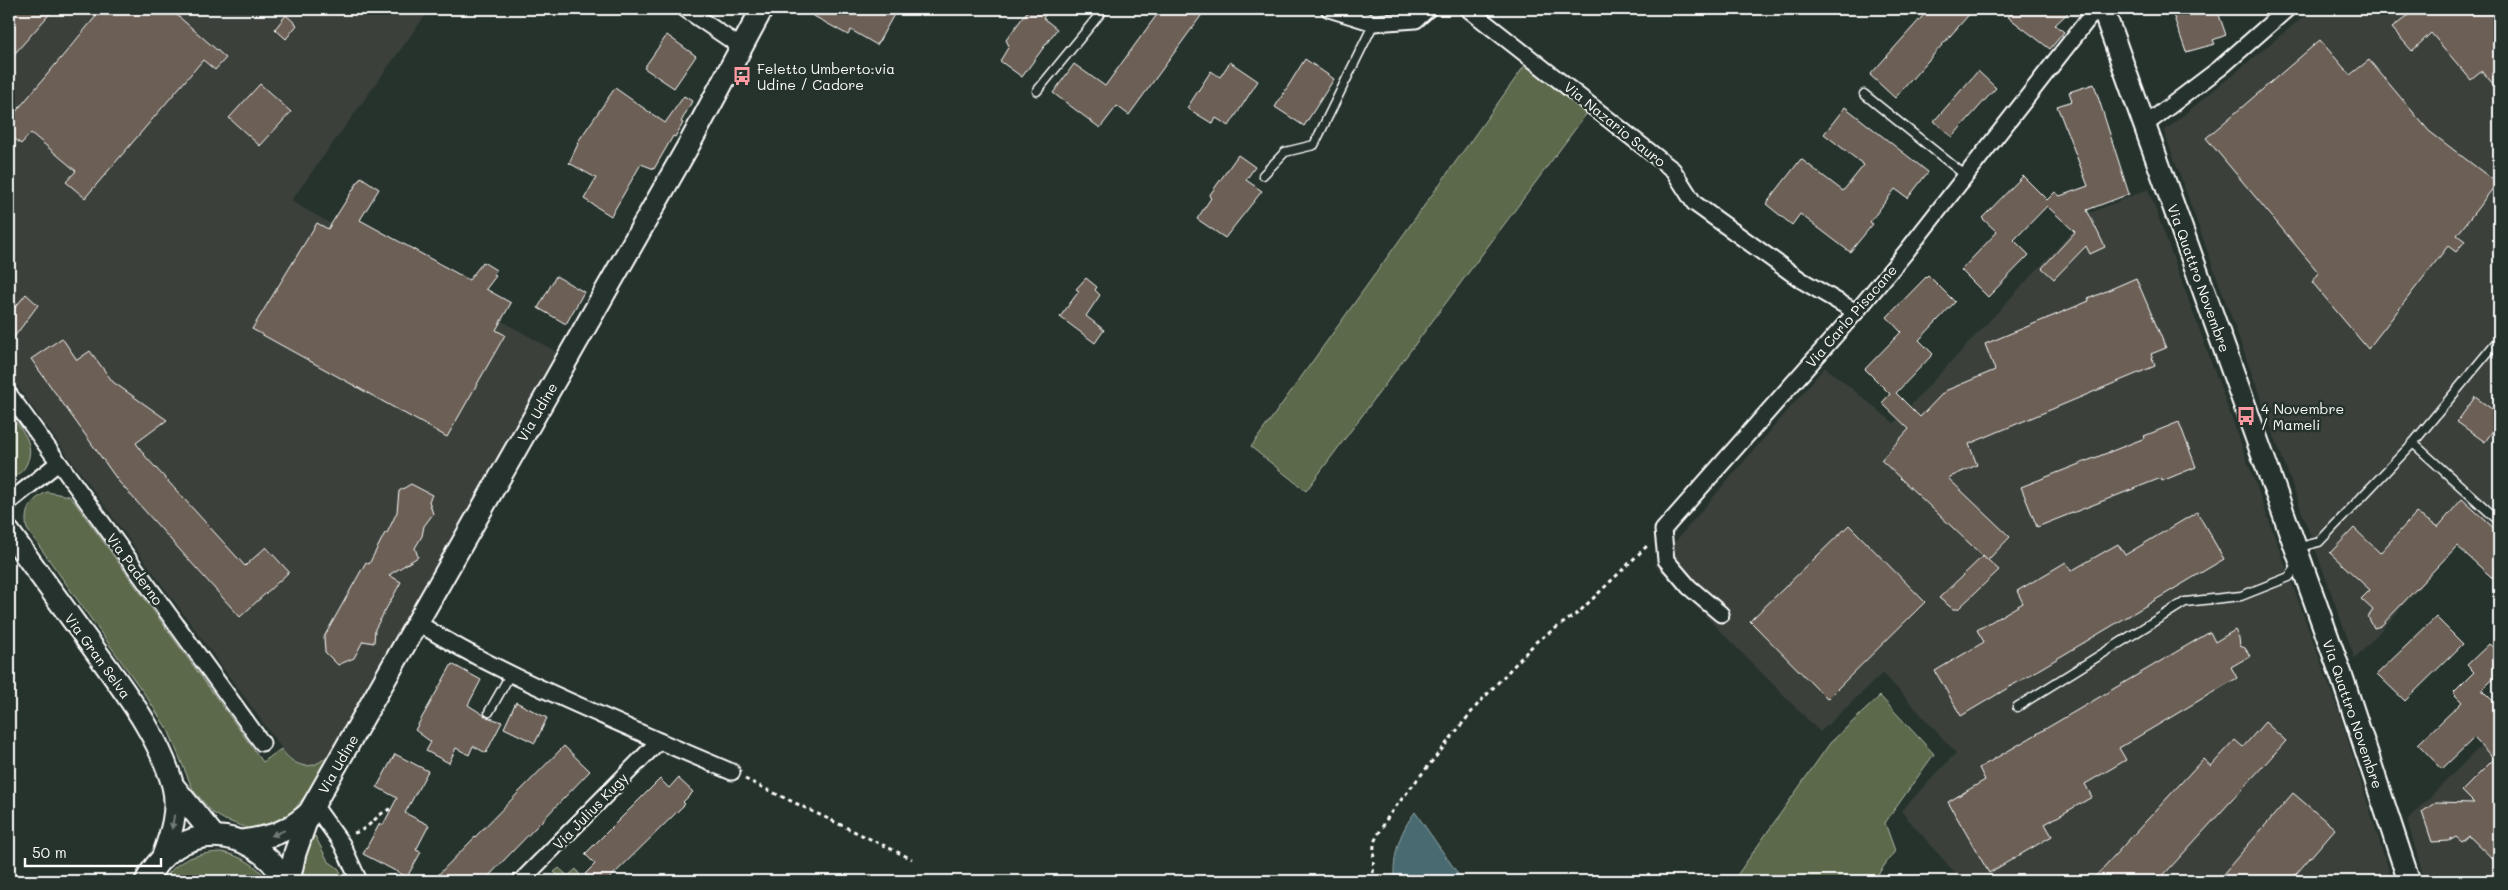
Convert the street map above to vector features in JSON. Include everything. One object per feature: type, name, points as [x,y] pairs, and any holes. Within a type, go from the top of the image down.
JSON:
[{"type":"street","points":[[685,9],[741,48]]},
{"type":"street","name":"Via Udine","points":[[289,881],[294,854],[312,809],[686,149],[762,9]]},
{"type":"street","points":[[1328,9],[1374,24],[1416,20],[1428,9]]},
{"type":"street","name":"Via Nazario Sauro","points":[[1468,9],[1673,170],[1694,203],[1801,280],[1856,312]]},
{"type":"street","name":"Via Carlo Pisacane","points":[[1663,530],[1856,312],[1966,176],[2096,9]]},
{"type":"street","name":"Via Quattro Novembre","points":[[2103,9],[2343,680],[2409,881]]},
{"type":"street","points":[[2145,126],[2220,68],[2287,9]]},
{"type":"street","name":"Via Paderno","points":[[9,394],[262,743]]},
{"type":"street","points":[[9,502],[58,463]]},
{"type":"street","points":[[1663,530],[1666,560],[1689,587],[1720,614]]},
{"type":"street","name":"Via Gran Selva","points":[[9,532],[143,720],[159,748],[174,787],[214,836]]},
{"type":"street","points":[[418,623],[446,641],[510,675],[732,772]]},
{"type":"street","name":"Via Julius Kugy","points":[[521,881],[658,741]]},
{"type":"street","name":"Via Gran Selva","points":[[163,856],[174,820],[174,787]]},
{"type":"street","points":[[312,809],[342,844],[359,881]]},
{"type":"street","name":"Via Udine","points":[[242,841],[277,834],[296,824],[312,809]]},
{"type":"street","points":[[146,881],[163,856],[178,845],[196,838],[214,836],[242,841],[261,851],[277,867],[285,881]]},
{"type":"lane","points":[[1037,91],[1104,9]]},
{"type":"lane","points":[[1263,175],[1285,152],[1314,145],[1374,24]]},
{"type":"lane","points":[[1864,94],[1966,176]]},
{"type":"lane","points":[[2017,707],[2185,602],[2241,596],[2289,578],[2298,554],[2319,542],[2413,443],[2499,339]]},
{"type":"lane","points":[[2413,443],[2499,520]]},
{"type":"lane","points":[[489,712],[510,675]]},
{"type":"path","points":[[1373,881],[1374,842],[1386,820],[1478,704],[1537,641],[1578,613],[1663,530]]},
{"type":"path","points":[[732,772],[912,859]]},
{"type":"path","points":[[352,832],[356,833],[371,826],[379,814],[390,810]]},
{"type":"shaded area","points":[[9,9],[430,9],[291,201],[560,354],[330,755],[315,765],[307,767],[299,764],[285,753],[9,375]]},
{"type":"shaded area","points":[[2313,9],[2499,9],[2499,584],[2457,546],[2355,659],[2164,131]]},
{"type":"shaded area","points":[[2148,189],[2340,715],[2392,881],[1962,881],[1901,811],[1956,753],[1883,673],[1820,732],[1655,565],[1825,367],[1894,423],[2090,213]]},
{"type":"shaded area","points":[[2499,728],[2499,881],[2425,881],[2407,820]]},
{"type":"green space","points":[[1533,54],[1596,101],[1306,491],[1251,447]]},
{"type":"green space","points":[[9,413],[26,436],[30,449],[27,463],[22,471],[9,477]]},
{"type":"green space","points":[[47,492],[69,496],[76,504],[263,762],[281,749],[296,763],[310,766],[324,759],[337,744],[311,788],[287,819],[253,830],[225,820],[213,813],[193,790],[169,732],[148,699],[27,529],[26,516],[29,506]]},
{"type":"green space","points":[[1880,696],[1934,754],[1885,823],[1895,851],[1873,881],[1733,881],[1830,743]]},
{"type":"green space","points":[[315,836],[328,861],[338,868],[346,881],[303,881],[303,863],[306,851]]},
{"type":"green space","points":[[222,852],[248,862],[269,881],[163,881],[181,862],[204,854]]},
{"type":"green space","points":[[559,868],[568,876],[576,869],[581,877],[578,881],[564,881],[554,872]]},
{"type":"water","points":[[1415,812],[1463,881],[1394,881],[1398,845],[1409,820]]},
{"type":"building","points":[[9,9],[54,9],[9,60]]},
{"type":"building","points":[[102,9],[170,9],[226,58],[215,70],[203,60],[85,198],[66,182],[76,171],[31,133],[21,144],[9,134],[9,120]]},
{"type":"building","points":[[801,9],[897,9],[877,45],[851,30],[848,35]]},
{"type":"building","points":[[1029,9],[1050,9],[1043,18],[1057,29],[1022,77],[1000,61],[1009,46],[1006,40]]},
{"type":"building","points":[[1161,9],[1206,9],[1129,115],[1117,106],[1100,128],[1053,93],[1074,64],[1105,86]]},
{"type":"building","points":[[1929,9],[1974,9],[1895,98],[1870,75]]},
{"type":"building","points":[[2016,9],[2072,9],[2055,25],[2064,32],[2050,49],[2008,17]]},
{"type":"building","points":[[2171,9],[2217,9],[2226,35],[2213,40],[2215,44],[2186,52]]},
{"type":"building","points":[[2416,9],[2499,9],[2499,91],[2482,71],[2471,80],[2431,33],[2412,51],[2392,28]]},
{"type":"building","points":[[286,15],[297,25],[286,39],[275,29]]},
{"type":"building","points":[[667,35],[696,56],[674,88],[644,68]]},
{"type":"building","points":[[2320,40],[2350,75],[2369,60],[2429,131],[2497,183],[2457,235],[2465,241],[2456,252],[2448,246],[2368,349],[2312,282],[2319,273],[2206,138]]},
{"type":"building","points":[[1305,59],[1334,79],[1304,126],[1275,107]]},
{"type":"building","points":[[1230,62],[1258,81],[1229,126],[1216,118],[1213,124],[1187,108],[1211,71],[1220,77]]},
{"type":"building","points":[[1978,71],[1996,88],[1952,137],[1934,121]]},
{"type":"building","points":[[260,84],[291,112],[260,146],[229,118]]},
{"type":"building","points":[[2094,84],[2129,194],[2087,210],[2105,247],[2090,254],[2086,246],[2054,279],[2042,268],[2075,232],[2047,206],[2014,240],[2029,255],[1988,297],[1961,270],[1997,232],[1982,218],[2023,176],[2047,200],[2055,192],[2060,196],[2088,186],[2057,106],[2072,101],[2069,92]]},
{"type":"building","points":[[615,88],[665,123],[684,96],[692,101],[681,122],[683,123],[675,137],[673,136],[654,169],[641,164],[611,216],[584,199],[596,178],[569,163],[577,143]]},
{"type":"building","points":[[1845,107],[1928,172],[1908,198],[1895,189],[1870,222],[1873,224],[1850,252],[1800,214],[1792,225],[1766,204],[1801,159],[1843,191],[1864,165],[1824,134]]},
{"type":"building","points":[[1238,155],[1255,167],[1246,180],[1262,191],[1225,238],[1197,219],[1211,198],[1209,196]]},
{"type":"building","points":[[361,177],[379,189],[360,220],[469,280],[483,262],[496,270],[493,275],[496,276],[486,289],[511,303],[496,330],[505,335],[447,437],[252,329],[317,223],[328,229]]},
{"type":"building","points":[[1928,275],[1955,302],[1919,340],[1933,354],[1896,393],[1920,417],[1945,391],[1995,370],[1985,344],[2089,301],[2088,299],[2136,278],[2166,348],[2151,354],[2155,366],[1969,444],[1977,465],[1948,478],[2010,537],[1988,560],[1999,570],[1958,609],[1953,609],[1939,598],[1983,556],[1881,460],[1909,429],[1882,403],[1890,394],[1865,369],[1901,332],[1887,317]]},
{"type":"building","points":[[556,276],[584,292],[566,324],[538,308]]},
{"type":"building","points":[[1086,278],[1097,287],[1095,290],[1100,295],[1086,316],[1104,330],[1095,343],[1060,317],[1079,291],[1076,289]]},
{"type":"building","points":[[26,294],[38,305],[9,344],[9,315]]},
{"type":"building","points":[[62,338],[77,360],[90,351],[113,382],[167,420],[136,443],[146,457],[245,566],[266,547],[289,572],[240,617],[119,482],[31,359]]},
{"type":"building","points":[[2475,397],[2499,414],[2499,422],[2485,442],[2457,422]]},
{"type":"building","points":[[2179,422],[2196,467],[2162,481],[2161,478],[2037,527],[2021,487],[2145,438],[2144,436]]},
{"type":"building","points":[[411,484],[432,495],[429,501],[433,514],[424,526],[422,536],[415,548],[418,557],[389,575],[401,582],[375,629],[374,643],[363,641],[354,658],[338,665],[325,652],[324,637],[366,562],[369,564],[385,533],[387,533],[397,512],[399,491]]},
{"type":"building","points":[[2462,499],[2499,533],[2499,584],[2457,546],[2381,626],[2374,628],[2368,617],[2373,610],[2361,599],[2370,590],[2330,553],[2354,528],[2380,553],[2416,513],[2438,527]]},
{"type":"building","points":[[2197,512],[2224,559],[1961,716],[1935,671],[1984,642],[1977,630],[2023,603],[2017,591],[2066,562],[2071,571],[2118,544],[2125,555]]},
{"type":"building","points":[[1849,525],[1925,602],[1827,699],[1750,621]]},
{"type":"building","points":[[2436,617],[2463,644],[2405,701],[2377,674]]},
{"type":"building","points":[[2235,630],[2240,646],[2245,648],[2250,656],[2231,667],[2237,678],[2119,748],[2126,760],[2085,784],[2092,797],[2045,824],[2052,836],[1989,873],[1948,802],[1985,780],[1979,768],[2210,632],[2215,642]]},
{"type":"building","points":[[2489,644],[2499,652],[2499,673],[2482,690],[2499,707],[2499,865],[2469,836],[2462,842],[2456,837],[2449,841],[2432,842],[2422,812],[2436,802],[2474,803],[2462,791],[2494,759],[2474,738],[2442,769],[2418,744],[2462,702],[2453,693],[2474,672],[2467,665]]},
{"type":"building","points":[[452,664],[481,680],[468,705],[487,717],[502,722],[486,753],[473,746],[469,755],[456,748],[449,763],[426,751],[431,742],[415,730]]},
{"type":"building","points":[[516,702],[547,718],[535,743],[504,728]]},
{"type":"building","points":[[2265,722],[2286,741],[2158,881],[2091,881],[2203,759],[2211,766],[2235,740],[2243,747]]},
{"type":"building","points":[[564,746],[590,771],[484,881],[432,881]]},
{"type":"building","points":[[395,754],[428,771],[405,813],[429,825],[416,850],[421,852],[407,877],[363,854],[380,823],[383,825],[397,798],[377,787]]},
{"type":"building","points":[[678,778],[693,792],[683,802],[685,804],[607,881],[593,881],[585,874],[595,864],[585,854],[660,779],[669,788]]},
{"type":"building","points":[[2293,793],[2335,829],[2290,881],[2217,881]]},
{"type":"place","name":"Feletto Umberto:via Udine / Cadore","points":[[742,76]]},
{"type":"place","name":"4 Novembre / Mameli","points":[[2246,416]]}]
